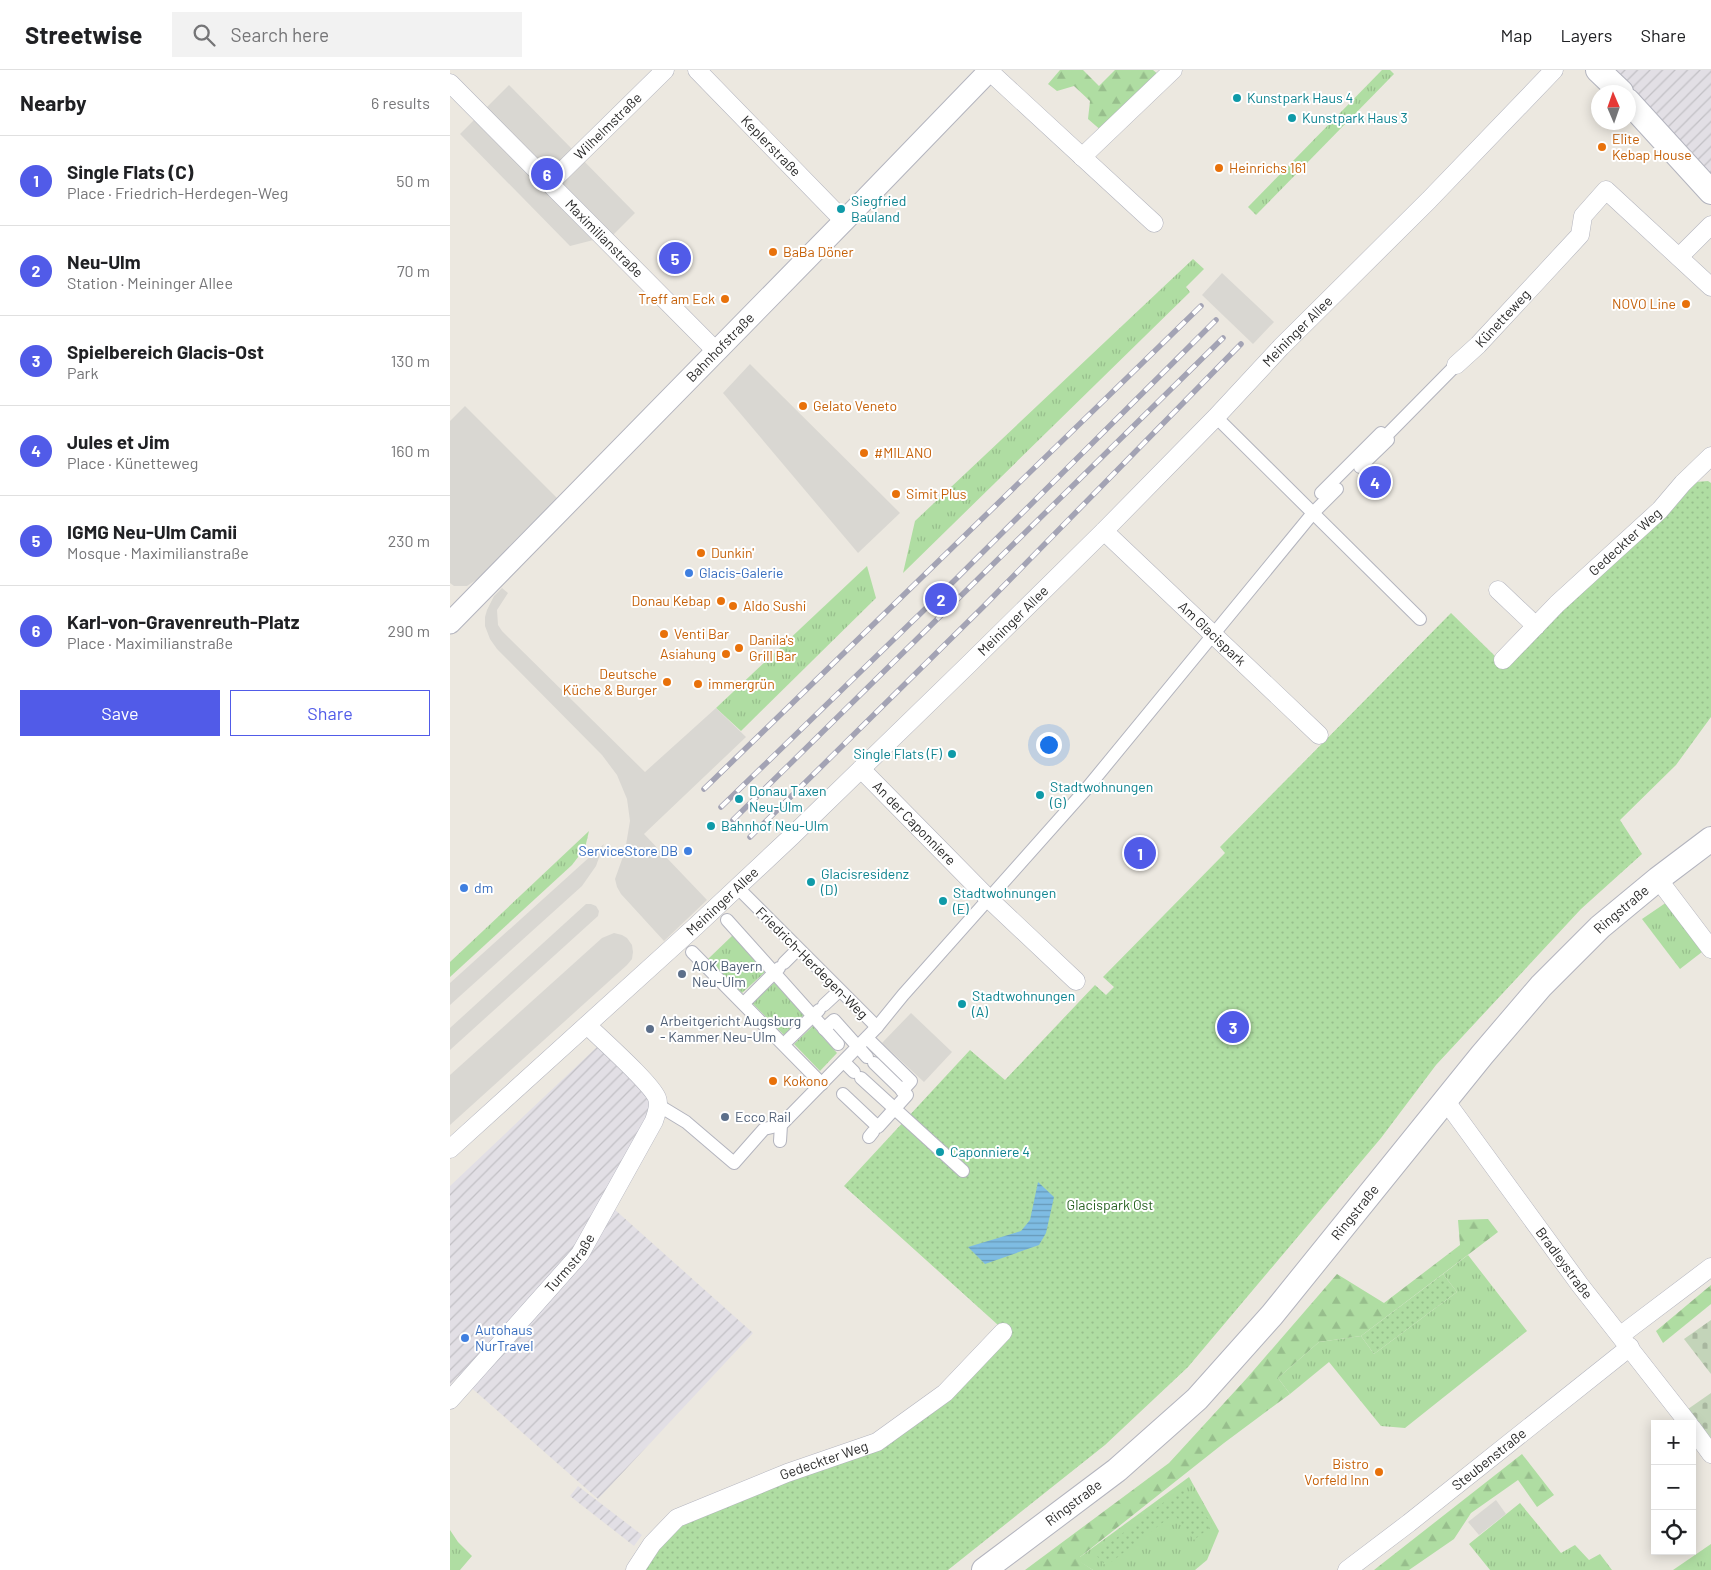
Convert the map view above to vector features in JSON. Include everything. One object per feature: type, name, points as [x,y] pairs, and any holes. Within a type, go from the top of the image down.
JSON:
[{"type":"main road","points":[[1598,70],[1614,85]]},
{"type":"main road","points":[[1636,110],[1711,192]]},
{"type":"main road","name":"Ringstraße","points":[[984,1570],[1117,1470],[1197,1399],[1272,1315],[1445,1100],[1541,986],[1600,927],[1658,879],[1711,839]]},
{"type":"street","name":"Wilhelmstraße","points":[[550,183],[665,70]]},
{"type":"street","name":"Keplerstraße","points":[[697,70],[844,222]]},
{"type":"street","name":"Bahnhofstraße","points":[[452,615],[716,352],[844,222],[989,70]]},
{"type":"street","points":[[989,70],[1154,223]]},
{"type":"street","points":[[1082,157],[1173,70]]},
{"type":"street","name":"Meininger Allee","points":[[450,1149],[737,887],[861,770],[1104,531],[1216,417],[1281,347],[1429,200],[1554,70]]},
{"type":"street","name":"Maximilianstraße","points":[[450,83],[716,352]]},
{"type":"street","name":"Künetteweg","points":[[1385,436],[1478,345],[1580,235],[1583,216],[1606,190],[1679,257]]},
{"type":"street","points":[[1711,225],[1679,257],[1711,287]]},
{"type":"street","points":[[1216,417],[1278,484],[1310,510],[1420,619]]},
{"type":"street","name":"Künetteweg","points":[[1310,510],[1381,433],[1385,436],[1388,440],[1347,479]]},
{"type":"street","name":"Gedeckter Weg","points":[[1503,660],[1558,604],[1660,510],[1688,478],[1711,456]]},
{"type":"street","points":[[1310,510],[1336,489]]},
{"type":"street","name":"Friedrich-Herdegen-Weg","points":[[737,887],[839,991],[878,1027],[903,995],[1088,787],[1213,635],[1310,510]]},
{"type":"street","name":"Am Glacispark","points":[[1104,531],[1319,735]]},
{"type":"street","points":[[1498,590],[1536,626]]},
{"type":"street","name":"An der Caponniere","points":[[861,770],[989,899],[1076,981]]},
{"type":"street","points":[[1658,879],[1711,949]]},
{"type":"street","points":[[727,920],[779,968],[819,1011],[824,1030],[851,1050],[911,1081],[902,1090]]},
{"type":"street","points":[[747,1000],[798,949]]},
{"type":"street","points":[[692,952],[824,1081],[840,1091],[878,1127],[907,1095],[871,1060],[851,1050]]},
{"type":"street","points":[[788,1040],[839,991]]},
{"type":"street","points":[[824,1030],[834,1020],[851,1050],[857,1075],[963,1171]]},
{"type":"street","points":[[587,1025],[649,1086],[657,1099],[658,1105],[686,1122],[734,1163],[764,1128],[781,1125],[851,1050],[878,1027]]},
{"type":"street","name":"Bradleystraße","points":[[1445,1100],[1580,1285],[1626,1341],[1686,1420]]},
{"type":"street","name":"Turmstraße","points":[[450,1400],[580,1254],[654,1121],[658,1105]]},
{"type":"street","points":[[780,1140],[781,1125]]},
{"type":"street","name":"Steubenstraße","points":[[1347,1570],[1409,1523],[1711,1268]]},
{"type":"street","name":"Gedeckter Weg","points":[[635,1570],[652,1544],[677,1518],[787,1473],[877,1442],[945,1393],[1003,1332]]},
{"type":"street","points":[[1696,1433],[1711,1454]]},
{"type":"shaded area","points":[[1598,70],[1711,70],[1711,192],[1636,111],[1636,85],[1612,85]]},
{"type":"shaded area","points":[[509,85],[635,213],[613,235],[570,246],[460,134]]},
{"type":"shaded area","points":[[1222,273],[1274,322],[1253,344],[1202,295]]},
{"type":"shaded area","points":[[750,364],[900,513],[858,553],[723,393]]},
{"type":"shaded area","points":[[465,406],[563,504],[479,578],[467,586],[454,586],[450,583],[450,421]]},
{"type":"shaded area","points":[[502,588],[508,593],[497,610],[498,625],[502,631],[645,772],[716,708],[746,737],[644,834],[707,900],[664,941],[621,894],[617,887],[615,879],[625,851],[630,821],[627,799],[617,775],[602,755],[497,649],[490,639],[485,626],[485,617],[494,596]]},
{"type":"shaded area","points":[[604,844],[596,866],[582,886],[450,1005],[450,983]]},
{"type":"shaded area","points":[[586,904],[596,906],[599,911],[598,916],[450,1050],[450,1028]]},
{"type":"shaded area","points":[[614,933],[627,938],[632,945],[632,959],[627,965],[450,1125],[450,1075],[602,938]]},
{"type":"shaded area","points":[[911,1013],[952,1052],[924,1082],[882,1043]]},
{"type":"shaded area","points":[[599,1045],[649,1097],[650,1106],[647,1122],[604,1200],[753,1333],[598,1499],[458,1376],[450,1385],[450,1186]]},
{"type":"shaded area","points":[[578,1486],[642,1535],[634,1546],[570,1496]]},
{"type":"shaded area","points":[[1496,1500],[1506,1514],[1479,1535],[1468,1522]]},
{"type":"green space","points":[[1060,70],[1083,70],[1099,86],[1115,70],[1153,70],[1160,76],[1103,132],[1088,119],[1090,101],[1074,86],[1057,91],[1048,84]]},
{"type":"green space","points":[[1382,70],[1390,70],[1394,74],[1256,215],[1248,207]]},
{"type":"green space","points":[[1193,259],[1204,269],[1186,287],[1190,292],[903,573],[915,521]]},
{"type":"green space","name":"Glacispark Ost","points":[[1708,481],[1711,483],[1711,717],[1676,765],[1620,820],[1642,854],[1581,909],[1436,1065],[1381,1138],[1188,1367],[1105,1445],[948,1570],[639,1570],[680,1520],[880,1446],[1008,1334],[844,1186],[970,1050],[1005,1080],[1095,985],[1106,995],[1114,987],[1103,977],[1225,853],[1220,847],[1451,613],[1497,658],[1683,483]]},
{"type":"green space","points":[[867,566],[876,598],[741,731],[716,708]]},
{"type":"green space","points":[[589,831],[585,848],[572,865],[450,977],[450,962]]},
{"type":"green space","points":[[1667,902],[1702,952],[1680,969],[1642,919]]},
{"type":"green space","points":[[733,935],[765,972],[742,993],[708,959]]},
{"type":"green space","points":[[775,982],[804,1015],[784,1035],[752,1003]]},
{"type":"green space","points":[[813,1026],[837,1053],[820,1071],[794,1044]]},
{"type":"green space","points":[[1488,1219],[1498,1232],[1361,1336],[1319,1342],[1278,1378],[1290,1394],[1224,1443],[1080,1557],[1081,1562],[1093,1570],[1025,1570],[1169,1463],[1247,1378],[1337,1274],[1384,1303],[1460,1245],[1458,1220]]},
{"type":"green space","points":[[1468,1255],[1527,1331],[1405,1428],[1381,1426],[1329,1362],[1290,1394],[1278,1378],[1319,1342],[1361,1336],[1374,1354],[1457,1292],[1443,1274]]},
{"type":"green space","points":[[1443,1274],[1457,1292],[1374,1354],[1361,1336]]},
{"type":"green space","points":[[1711,1285],[1711,1304],[1663,1343],[1656,1331]]},
{"type":"green space","points":[[1711,1320],[1711,1374],[1684,1339]]},
{"type":"green space","points":[[1711,1393],[1711,1441],[1696,1420],[1688,1409]]},
{"type":"green space","points":[[1522,1454],[1554,1495],[1537,1507],[1518,1480],[1471,1513],[1454,1539],[1409,1570],[1374,1570]]},
{"type":"green space","points":[[1189,1477],[1219,1531],[1207,1560],[1195,1570],[1093,1570],[1080,1562],[1080,1557]]},
{"type":"green space","points":[[1184,1487],[1213,1525],[1194,1540],[1174,1514],[1106,1566],[1095,1554]]},
{"type":"green space","points":[[1520,1503],[1561,1553],[1575,1545],[1589,1560],[1600,1554],[1612,1570],[1490,1570],[1469,1544]]},
{"type":"green space","points":[[450,1530],[458,1542],[472,1556],[460,1570],[450,1570]]},
{"type":"green space","points":[[1711,1544],[1711,1570],[1673,1570],[1696,1555]]},
{"type":"water","points":[[1038,1182],[1054,1197],[1046,1233],[1039,1245],[985,1264],[968,1247],[1021,1231],[1030,1220]]},
{"type":"railway","points":[[704,789],[1201,306]]},
{"type":"railway","points":[[721,807],[956,579],[1216,320]]},
{"type":"railway","points":[[733,820],[1223,338]]},
{"type":"railway","points":[[750,837],[984,606],[1241,344]]},
{"type":"place","name":"Kunstpark Haus 4","points":[[1237,98]]},
{"type":"place","name":"Kunstpark Haus 3","points":[[1292,118]]},
{"type":"place","name":"Elite Kebap House","points":[[1602,147]]},
{"type":"place","name":"Heinrichs 161","points":[[1219,168]]},
{"type":"place","name":"Karl-von-Gravenreuth-Platz","points":[[547,174]]},
{"type":"place","name":"Siegfried Bauland","points":[[841,209]]},
{"type":"place","name":"BaBa Döner","points":[[773,252]]},
{"type":"place","name":"IGMG Neu-Ulm Camii","points":[[675,258]]},
{"type":"place","name":"Treff am Eck","points":[[725,299]]},
{"type":"place","name":"NOVO Line","points":[[1686,304]]},
{"type":"place","name":"Gelato Veneto","points":[[803,406]]},
{"type":"place","name":"#MILANO","points":[[864,453]]},
{"type":"place","name":"Jules et Jim","points":[[1375,482]]},
{"type":"place","name":"Simit Plus","points":[[896,494]]},
{"type":"place","name":"Dunkin'","points":[[701,553]]},
{"type":"place","name":"Glacis-Galerie","points":[[689,573]]},
{"type":"place","name":"Neu-Ulm","points":[[941,599]]},
{"type":"place","name":"Donau Kebap","points":[[721,601]]},
{"type":"place","name":"Aldo Sushi","points":[[733,606]]},
{"type":"place","name":"Venti Bar","points":[[664,634]]},
{"type":"place","name":"Danila's Grill Bar","points":[[739,648]]},
{"type":"place","name":"Asiahung","points":[[726,654]]},
{"type":"place","name":"Deutsche Küche & Burger","points":[[667,682]]},
{"type":"place","name":"immergrün","points":[[698,684]]},
{"type":"place","name":"Single Flats (F)","points":[[952,754]]},
{"type":"place","name":"Stadtwohnungen (G)","points":[[1040,795]]},
{"type":"place","name":"Donau Taxen Neu-Ulm","points":[[739,799]]},
{"type":"place","name":"Bahnhof Neu-Ulm","points":[[711,826]]},
{"type":"place","name":"ServiceStore DB","points":[[688,851]]},
{"type":"place","name":"Single Flats (C)","points":[[1140,853]]},
{"type":"place","name":"Glacisresidenz (D)","points":[[811,882]]},
{"type":"place","name":"dm","points":[[464,888]]},
{"type":"place","name":"Stadtwohnungen (E)","points":[[943,901]]},
{"type":"place","name":"AOK Bayern Neu-Ulm","points":[[682,974]]},
{"type":"place","name":"Stadtwohnungen (A)","points":[[962,1004]]},
{"type":"place","name":"Spielbereich Glacis-Ost","points":[[1233,1027]]},
{"type":"place","name":"Arbeitgericht Augsburg - Kammer Neu-Ulm","points":[[650,1029]]},
{"type":"place","name":"Kokono","points":[[773,1081]]},
{"type":"place","name":"Ecco Rail","points":[[725,1117]]},
{"type":"place","name":"Caponniere 4","points":[[940,1152]]},
{"type":"place","name":"Autohaus NurTravel","points":[[465,1338]]},
{"type":"place","name":"Bistro Vorfeld Inn","points":[[1379,1472]]}]
